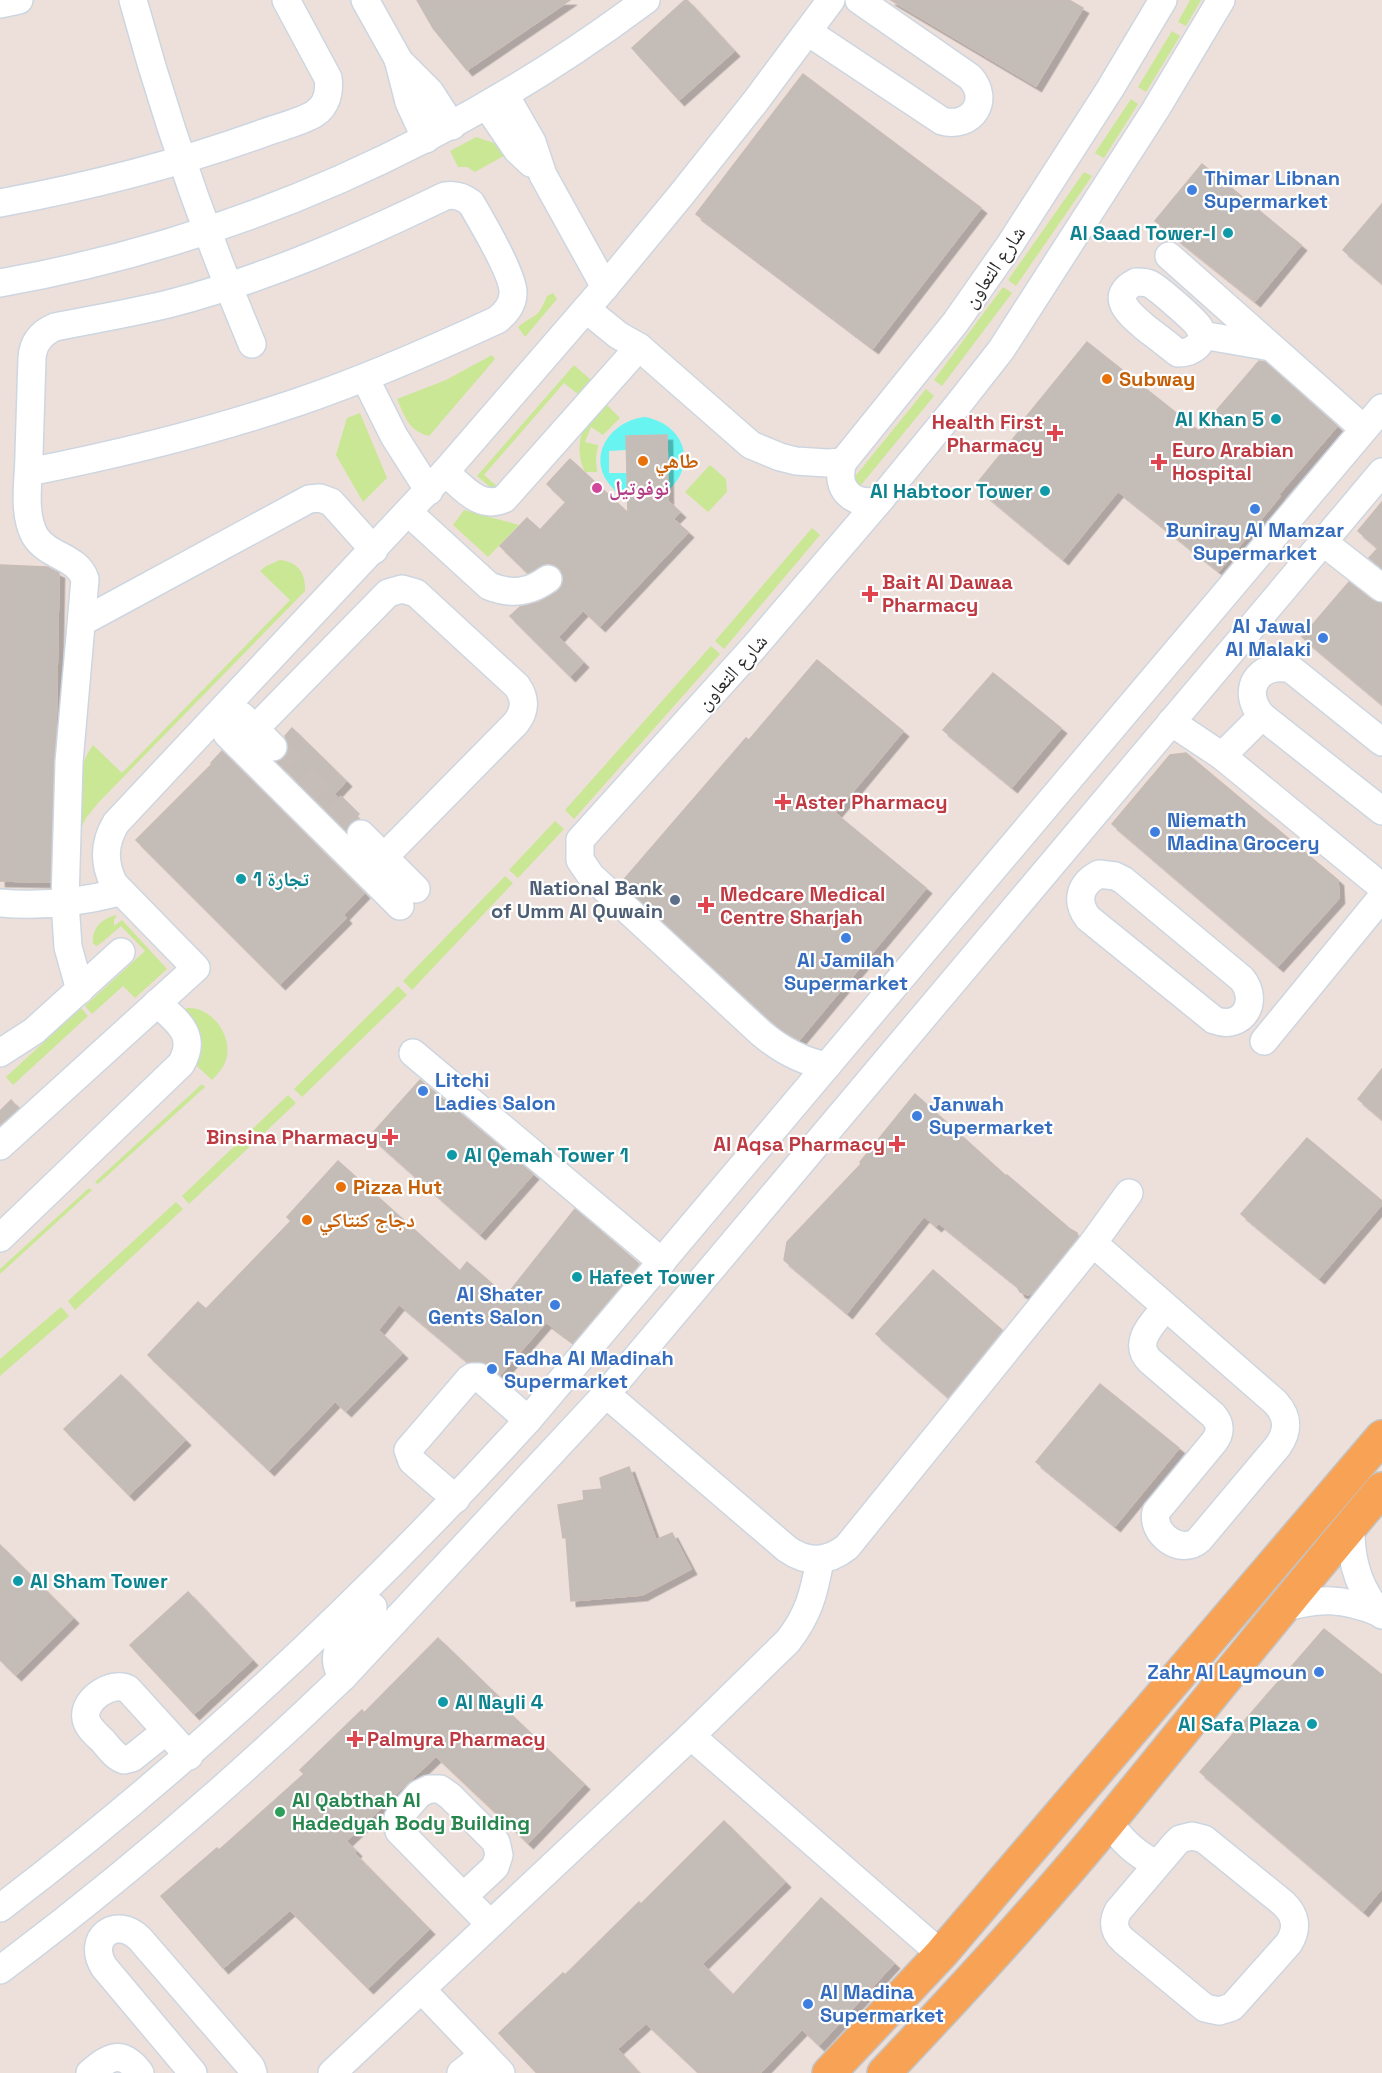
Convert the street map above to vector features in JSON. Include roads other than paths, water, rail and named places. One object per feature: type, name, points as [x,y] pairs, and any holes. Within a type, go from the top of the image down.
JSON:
[{"type":"main road","points":[[829,2073],[941,1954],[1382,1437]]},
{"type":"main road","points":[[884,2073],[945,2009],[1101,1831],[1281,1608],[1382,1489]]},
{"type":"street","points":[[0,4],[19,0]]},
{"type":"street","points":[[133,0],[181,160],[252,344]]},
{"type":"street","points":[[0,203],[82,186],[181,160],[314,114],[325,102],[329,86],[328,78],[286,0]]},
{"type":"street","points":[[364,0],[398,59],[430,92],[452,126]]},
{"type":"street","points":[[0,283],[92,265],[207,232],[315,192],[452,126],[496,101],[565,57],[646,0]]},
{"type":"street","points":[[0,1146],[196,968],[120,892],[106,864],[110,832],[123,815],[425,495],[596,297],[748,111],[831,0]]},
{"type":"street","points":[[808,32],[942,121],[957,123],[970,117],[978,104],[979,97],[975,83],[970,77],[859,0]]},
{"type":"street","name":"شارع التعاون","points":[[843,462],[956,323],[1066,158],[1163,0]]},
{"type":"street","name":"شارع التعاون","points":[[827,1066],[798,1058],[761,1033],[591,876],[580,860],[580,840],[755,646],[880,500],[1000,350],[1156,110],[1221,0]]},
{"type":"street","points":[[398,59],[409,102],[426,139]]},
{"type":"street","points":[[496,101],[532,142],[543,175],[596,297],[624,324],[639,347],[751,445],[773,454],[811,463],[843,462],[840,479],[848,494],[864,502],[880,500]]},
{"type":"street","points":[[29,472],[166,442],[300,402],[365,378],[497,320],[513,299],[512,281],[474,209],[465,199],[452,195],[445,196],[314,256],[228,286],[173,302],[55,327],[43,333],[35,344],[32,358],[29,472],[28,513],[36,538],[49,551],[78,566],[85,579],[69,762],[65,903],[68,947],[80,990]]},
{"type":"street","points":[[1169,256],[1364,429]]},
{"type":"street","points":[[1202,335],[1272,347]]},
{"type":"street","points":[[425,495],[491,503],[504,499],[639,347]]},
{"type":"street","points":[[365,378],[425,495],[489,586],[500,591],[526,591],[538,586],[544,575]]},
{"type":"street","points":[[0,1908],[108,1823],[254,1698],[379,1578],[456,1499],[528,1420],[1382,408]]},
{"type":"street","points":[[0,1970],[74,1915],[156,1847],[237,1777],[343,1677],[606,1394],[1382,472]]},
{"type":"street","points":[[82,622],[309,499],[320,498],[331,502],[374,550]]},
{"type":"street","points":[[1323,542],[1382,588]]},
{"type":"street","points":[[256,741],[382,598],[394,590],[409,590],[416,593],[517,686],[521,691],[524,705],[520,718],[384,857]]},
{"type":"street","points":[[1382,742],[1291,669],[1281,666],[1271,668],[1263,672],[1256,680],[1252,689],[1252,699],[1262,716],[1382,811]]},
{"type":"street","points":[[221,712],[256,741],[408,898],[384,857],[361,834]]},
{"type":"street","points":[[1222,756],[1262,716]]},
{"type":"street","points":[[1171,722],[1222,756],[1382,887]]},
{"type":"street","points":[[1068,844],[1098,874],[1115,876],[1123,880],[1242,979],[1247,985],[1250,1000],[1249,1007],[1244,1014],[1234,1022],[1214,1020],[1088,918],[1082,911],[1080,893],[1090,879],[1098,874]]},
{"type":"street","points":[[0,903],[65,903],[120,892]]},
{"type":"street","points":[[1264,1041],[1382,897]]},
{"type":"street","points":[[0,1053],[34,1031],[121,952]]},
{"type":"street","points":[[0,1238],[181,1064],[188,1051],[186,1036],[179,1023],[157,1003]]},
{"type":"street","points":[[413,1053],[662,1262]]},
{"type":"street","points":[[606,1394],[796,1556],[820,1560],[839,1554],[1093,1243],[1130,1193]]},
{"type":"street","points":[[1093,1243],[1275,1402],[1284,1415],[1286,1423],[1278,1446],[1199,1540],[1186,1546],[1172,1542],[1158,1529],[1156,1512],[1218,1437],[1219,1425],[1213,1415],[1150,1361],[1143,1350],[1142,1344],[1146,1332],[1166,1307]]},
{"type":"street","points":[[456,1499],[412,1461],[408,1450],[469,1379],[479,1377],[528,1420]]},
{"type":"street","points":[[1351,1525],[1350,1544],[1359,1580],[1367,1596],[1381,1614]]},
{"type":"street","points":[[332,2073],[422,1990],[489,1923],[691,1736],[788,1641],[808,1610],[820,1560]]},
{"type":"street","points":[[343,1677],[336,1666],[336,1652],[343,1640],[374,1606],[380,1593],[379,1578]]},
{"type":"street","points":[[1281,1608],[1320,1600],[1340,1600],[1359,1604],[1381,1614]]},
{"type":"street","points":[[166,1731],[189,1756]]},
{"type":"street","points":[[691,1736],[941,1954]]},
{"type":"street","points":[[1101,1831],[1117,1856],[1150,1873]]},
{"type":"street","points":[[1192,1836],[1204,1839],[1290,1910],[1294,1918],[1294,1935],[1232,2007],[1212,2011],[1206,2008],[1124,1941],[1115,1930],[1114,1924],[1118,1911],[1150,1873],[1180,1839],[1192,1836]]},
{"type":"street","points":[[464,1896],[489,1923]]},
{"type":"street","points":[[194,2073],[98,1958],[97,1947],[102,1937],[111,1930],[122,1928],[132,1932],[140,1939],[251,2067],[253,2073]]},
{"type":"street","points":[[422,1990],[493,2064],[461,2073]]},
{"type":"street","points":[[90,2073],[114,2057],[128,2060],[140,2073]]},
{"type":"water","points":[[645,417],[671,429],[684,450],[684,462],[681,474],[674,485],[662,495],[668,477],[667,435],[626,436],[626,450],[609,451],[609,473],[627,473],[627,478],[643,478],[630,505],[607,481],[602,470],[602,448],[614,431],[623,424]]},
{"type":"tunnel","points":[[273,747],[361,834]]},
{"type":"place","name":"Thimar Libnan Supermarket","points":[[1192,190]]},
{"type":"place","name":"Al Saad Tower-I","points":[[1228,233]]},
{"type":"place","name":"Subway","points":[[1107,379]]},
{"type":"place","name":"Al Khan 5","points":[[1276,419]]},
{"type":"place","name":"Health First Pharmacy","points":[[1055,433]]},
{"type":"place","name":"طاهي","points":[[643,461]]},
{"type":"place","name":"Euro Arabian Hospital","points":[[1159,462]]},
{"type":"place","name":"نوفوتيل","points":[[597,488]]},
{"type":"place","name":"Al Habtoor Tower","points":[[1045,491]]},
{"type":"place","name":"Buniray Al Mamzar Supermarket","points":[[1255,509]]},
{"type":"place","name":"Bait Al Dawaa Pharmacy","points":[[870,594]]},
{"type":"place","name":"Al Jawal Al Malaki","points":[[1323,638]]},
{"type":"place","name":"Aster Pharmacy","points":[[783,802]]},
{"type":"place","name":"Niemath Madina Grocery","points":[[1155,832]]},
{"type":"place","name":"تجارة 1","points":[[241,879]]},
{"type":"place","name":"National Bank of Umm Al Quwain","points":[[675,900]]},
{"type":"place","name":"Medcare Medical Centre Sharjah","points":[[706,905]]},
{"type":"place","name":"Al Jamilah Supermarket","points":[[846,938]]},
{"type":"place","name":"Litchi Ladies Salon","points":[[423,1091]]},
{"type":"place","name":"Janwah Supermarket","points":[[917,1116]]},
{"type":"place","name":"Binsina Pharmacy","points":[[390,1137]]},
{"type":"place","name":"Al Aqsa Pharmacy","points":[[897,1144]]},
{"type":"place","name":"Al Qemah Tower 1","points":[[452,1155]]},
{"type":"place","name":"Pizza Hut","points":[[341,1187]]},
{"type":"place","name":"دجاج كنتاكي","points":[[307,1220]]},
{"type":"place","name":"Hafeet Tower","points":[[577,1277]]},
{"type":"place","name":"Al Shater Gents Salon","points":[[555,1305]]},
{"type":"place","name":"Fadha Al Madinah Supermarket","points":[[492,1369]]},
{"type":"place","name":"Al Sham Tower","points":[[18,1581]]},
{"type":"place","name":"Zahr Al Laymoun","points":[[1319,1672]]},
{"type":"place","name":"Al Nayli 4","points":[[443,1702]]},
{"type":"place","name":"Al Safa Plaza","points":[[1312,1724]]},
{"type":"place","name":"Palmyra Pharmacy","points":[[355,1739]]},
{"type":"place","name":"Al Qabthah Al Hadedyah Body Building","points":[[280,1812]]},
{"type":"place","name":"Al Madina Supermarket","points":[[808,2004]]}]
